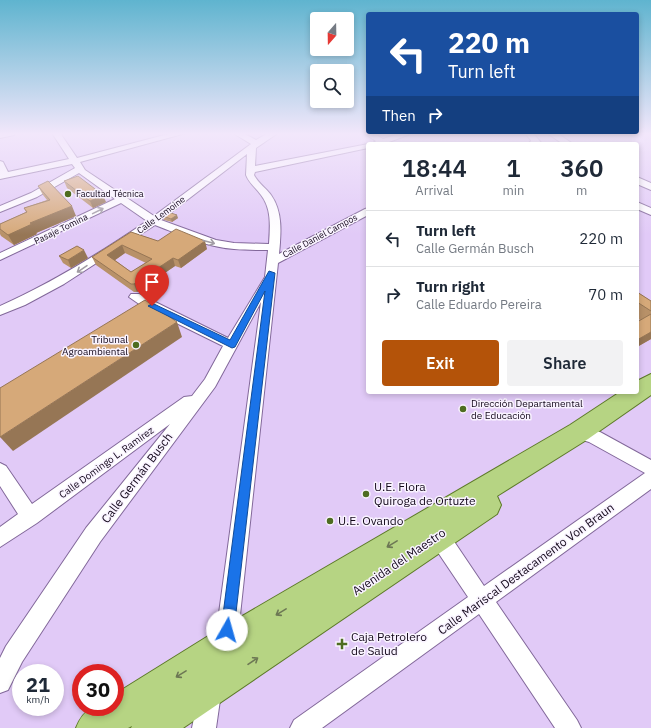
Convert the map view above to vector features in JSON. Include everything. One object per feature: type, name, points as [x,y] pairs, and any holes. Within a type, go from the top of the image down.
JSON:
[{"type":"main road","name":"Avenida del Maestro","points":[[639,392],[651,383]]},
{"type":"main road","name":"Avenida del Maestro","points":[[150,728],[210,690],[586,434],[637,394]]},
{"type":"main road","name":"Avenida del Maestro","points":[[95,728],[226,645],[586,434],[651,399]]},
{"type":"street","points":[[2,176],[45,167]]},
{"type":"street","name":"Calle Lemoine","points":[[0,311],[24,301],[76,273],[154,221],[224,167]]},
{"type":"street","points":[[204,728],[210,690],[226,645],[273,260],[275,218],[273,208],[267,196],[252,179],[250,167]]},
{"type":"street","points":[[250,170],[265,167]]},
{"type":"street","points":[[0,209],[34,195],[80,169],[154,221],[197,238],[234,246],[273,260]]},
{"type":"street","points":[[639,181],[651,187]]},
{"type":"street","name":"Pasaje Tomina","points":[[0,257],[122,199]]},
{"type":"street","points":[[639,206],[651,212]]},
{"type":"street","name":"Calle Daniel Campos","points":[[273,260],[366,212]]},
{"type":"street","name":"Calle Germán Busch","points":[[0,682],[14,654],[93,535],[210,383],[232,345],[273,260]]},
{"type":"street","points":[[135,297],[232,345]]},
{"type":"street","points":[[127,321],[152,306]]},
{"type":"street","name":"Calle Domingo L. Ramírez","points":[[0,538],[180,408],[210,383]]},
{"type":"street","points":[[586,434],[651,468]]},
{"type":"street","points":[[0,471],[31,517]]},
{"type":"street","name":"Calle Mariscal Destacamento Von Braun","points":[[302,728],[651,479]]},
{"type":"street","points":[[438,535],[569,728]]},
{"type":"building","points":[[78,176],[103,195],[90,201],[64,181]]},
{"type":"building","points":[[48,181],[72,206],[30,223],[32,224],[8,235],[0,229],[0,224],[27,212],[24,208],[50,200],[38,186]]},
{"type":"building","points":[[168,212],[177,215],[171,219],[163,216]]},
{"type":"building","points":[[176,229],[205,241],[178,260],[173,258],[134,284],[131,284],[92,257],[131,232],[158,241]],"holes":[[[122,245],[152,259],[131,272],[107,255]]]},
{"type":"building","points":[[77,246],[84,250],[68,260],[59,256]]},
{"type":"building","points":[[639,293],[651,301],[651,311],[639,303]]},
{"type":"building","points":[[145,300],[177,322],[0,437],[0,388]]},
{"type":"building","points":[[651,314],[651,332],[639,339],[639,321]]},
{"type":"place","name":"Facultad Técnica","points":[[68,194]]},
{"type":"place","name":"Tribunal Agroambiental","points":[[136,345]]},
{"type":"place","name":"Dirección Departamental de Educación","points":[[463,409]]},
{"type":"place","name":"U.E. Flora Quiroga de Ortuzte","points":[[366,494]]},
{"type":"place","name":"U.E. Ovando","points":[[330,521]]},
{"type":"place","name":"Caja Petrolero de Salud","points":[[342,644]]},
{"type":"route","points":[[152,306],[232,345],[271,273],[227,630]]}]
